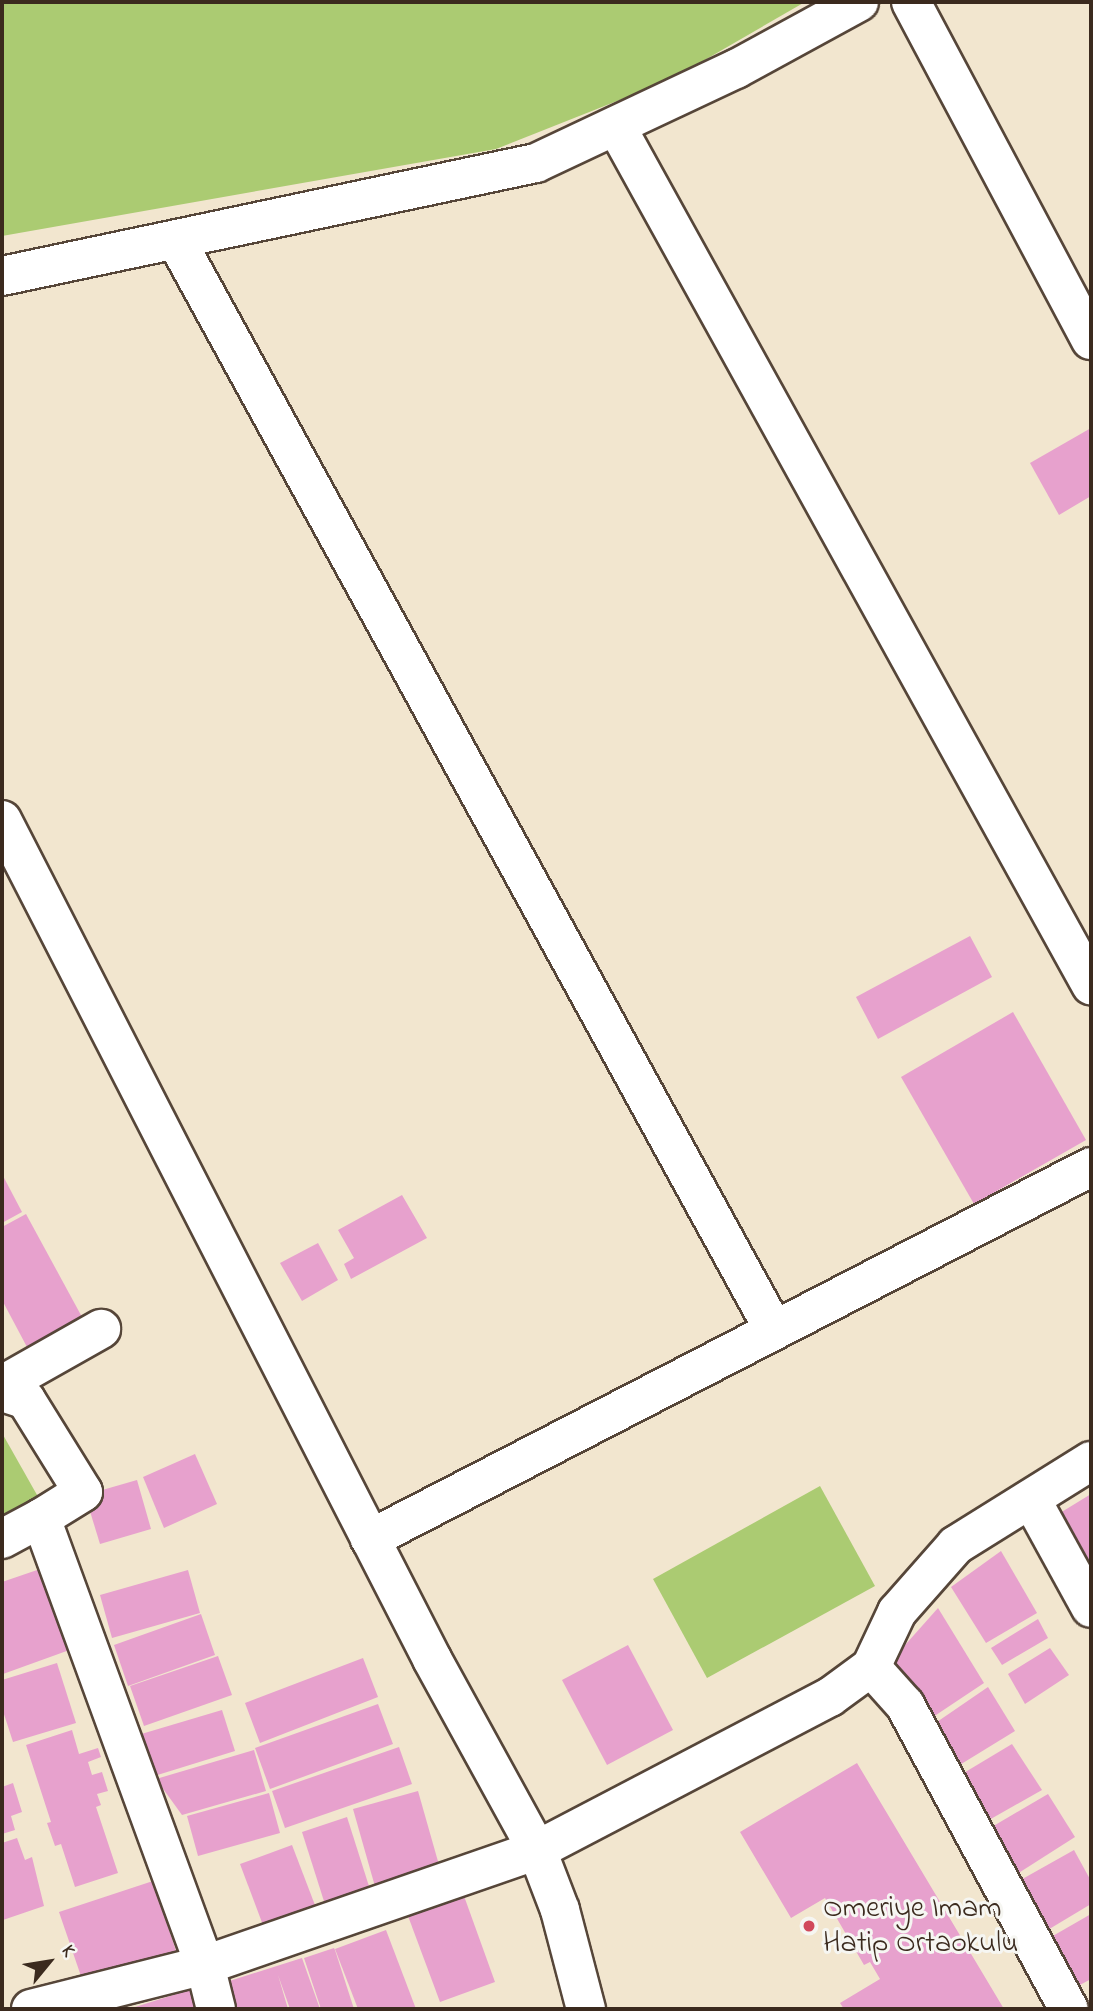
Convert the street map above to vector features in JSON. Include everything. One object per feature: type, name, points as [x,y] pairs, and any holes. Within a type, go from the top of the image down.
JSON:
[{"type":"street","points":[[2,276],[536,163],[736,69],[859,2]]},
{"type":"street","points":[[911,2],[1091,340]]},
{"type":"street","points":[[616,126],[1091,985]]},
{"type":"street","points":[[176,240],[774,1330]]},
{"type":"street","points":[[2,820],[370,1539],[537,1850],[560,1910],[586,2009]]},
{"type":"street","points":[[370,1539],[1091,1167]]},
{"type":"street","points":[[2,1385],[101,1329]]},
{"type":"street","points":[[2,1392],[26,1401],[83,1492],[2,1539]]},
{"type":"street","points":[[32,2009],[205,1965],[537,1850],[831,1697],[871,1667],[897,1612],[956,1545],[1091,1461]]},
{"type":"street","points":[[1031,1499],[1091,1608]]},
{"type":"street","points":[[41,1518],[205,1965],[216,2009]]},
{"type":"street","points":[[871,1667],[905,1704],[1069,2009]]},
{"type":"green space","points":[[2,2],[805,2],[670,80],[496,149],[2,236]]},
{"type":"green space","points":[[2,1433],[41,1502],[2,1522]]},
{"type":"green space","points":[[820,1486],[875,1586],[707,1678],[653,1579]]},
{"type":"building","points":[[1091,428],[1091,496],[1059,515],[1030,463]]},
{"type":"building","points":[[970,936],[992,977],[878,1039],[856,997]]},
{"type":"building","points":[[1013,1012],[1086,1140],[974,1204],[901,1077]]},
{"type":"building","points":[[2,1174],[22,1212],[2,1223]]},
{"type":"building","points":[[402,1195],[427,1238],[351,1279],[344,1264],[354,1258],[338,1230]]},
{"type":"building","points":[[26,1214],[82,1317],[27,1347],[2,1300],[2,1227]]},
{"type":"building","points":[[318,1243],[338,1280],[302,1301],[280,1263]]},
{"type":"building","points":[[195,1454],[217,1504],[164,1528],[143,1477]]},
{"type":"building","points":[[137,1480],[151,1529],[100,1544],[85,1495]]},
{"type":"building","points":[[1091,1494],[1091,1566],[1060,1513]]},
{"type":"building","points":[[1001,1551],[1037,1613],[986,1643],[951,1587]]},
{"type":"building","points":[[46,1567],[75,1648],[3,1674],[2,1582]]},
{"type":"building","points":[[188,1570],[200,1613],[112,1638],[100,1595]]},
{"type":"building","points":[[938,1608],[984,1683],[927,1721],[890,1662]]},
{"type":"building","points":[[201,1614],[215,1655],[128,1686],[114,1645]]},
{"type":"building","points":[[1038,1619],[1048,1638],[1002,1665],[991,1648]]},
{"type":"building","points":[[628,1645],[673,1730],[607,1765],[562,1680]]},
{"type":"building","points":[[1050,1648],[1069,1675],[1025,1704],[1008,1674]]},
{"type":"building","points":[[218,1656],[232,1695],[144,1726],[130,1686]]},
{"type":"building","points":[[363,1658],[378,1697],[260,1743],[245,1703]]},
{"type":"building","points":[[57,1663],[76,1723],[13,1742],[2,1708],[2,1680]]},
{"type":"building","points":[[988,1687],[1015,1731],[958,1766],[934,1724]]},
{"type":"building","points":[[378,1704],[393,1744],[270,1789],[255,1748]]},
{"type":"building","points":[[222,1710],[235,1751],[151,1777],[138,1735]]},
{"type":"building","points":[[72,1730],[79,1754],[98,1748],[101,1757],[88,1762],[92,1775],[102,1772],[108,1791],[97,1794],[101,1805],[96,1807],[118,1873],[75,1887],[61,1844],[55,1846],[47,1823],[51,1822],[26,1745]]},
{"type":"building","points":[[1012,1744],[1042,1790],[989,1820],[962,1774]]},
{"type":"building","points":[[399,1747],[412,1784],[285,1828],[272,1791]]},
{"type":"building","points":[[254,1750],[266,1791],[182,1815],[156,1779]]},
{"type":"building","points":[[857,1763],[1004,2009],[844,2009],[840,2003],[880,1979],[870,1962],[864,1965],[825,1898],[791,1918],[740,1832]]},
{"type":"building","points":[[13,1783],[22,1812],[11,1816],[15,1830],[2,1834],[2,1787]]},
{"type":"building","points":[[418,1791],[443,1879],[378,1897],[353,1809]]},
{"type":"building","points":[[269,1793],[280,1833],[198,1856],[187,1816]]},
{"type":"building","points":[[1048,1794],[1075,1837],[1017,1874],[990,1828]]},
{"type":"building","points":[[347,1817],[374,1902],[329,1917],[302,1832]]},
{"type":"building","points":[[17,1838],[25,1860],[32,1857],[44,1906],[3,1920],[2,1843]]},
{"type":"building","points":[[292,1845],[318,1913],[266,1933],[240,1864]]},
{"type":"building","points":[[1074,1850],[1091,1881],[1091,1904],[1046,1931],[1017,1882]]},
{"type":"building","points":[[153,1881],[176,1951],[83,1982],[59,1912]]},
{"type":"building","points":[[464,1896],[495,1982],[440,2002],[408,1916]]},
{"type":"building","points":[[1091,1914],[1091,1979],[1078,1986],[1051,1937]]},
{"type":"building","points":[[386,1930],[416,2009],[358,2009],[335,1949]]},
{"type":"building","points":[[334,1948],[354,2009],[321,2009],[304,1958]]},
{"type":"building","points":[[302,1958],[320,2009],[290,2009],[278,1975],[288,2009],[227,2009],[220,1984]]},
{"type":"building","points":[[192,1989],[198,2009],[129,2009]]},
{"type":"place","name":"Omeriye Imam Hatip Ortaokulu","points":[[809,1926]]}]
